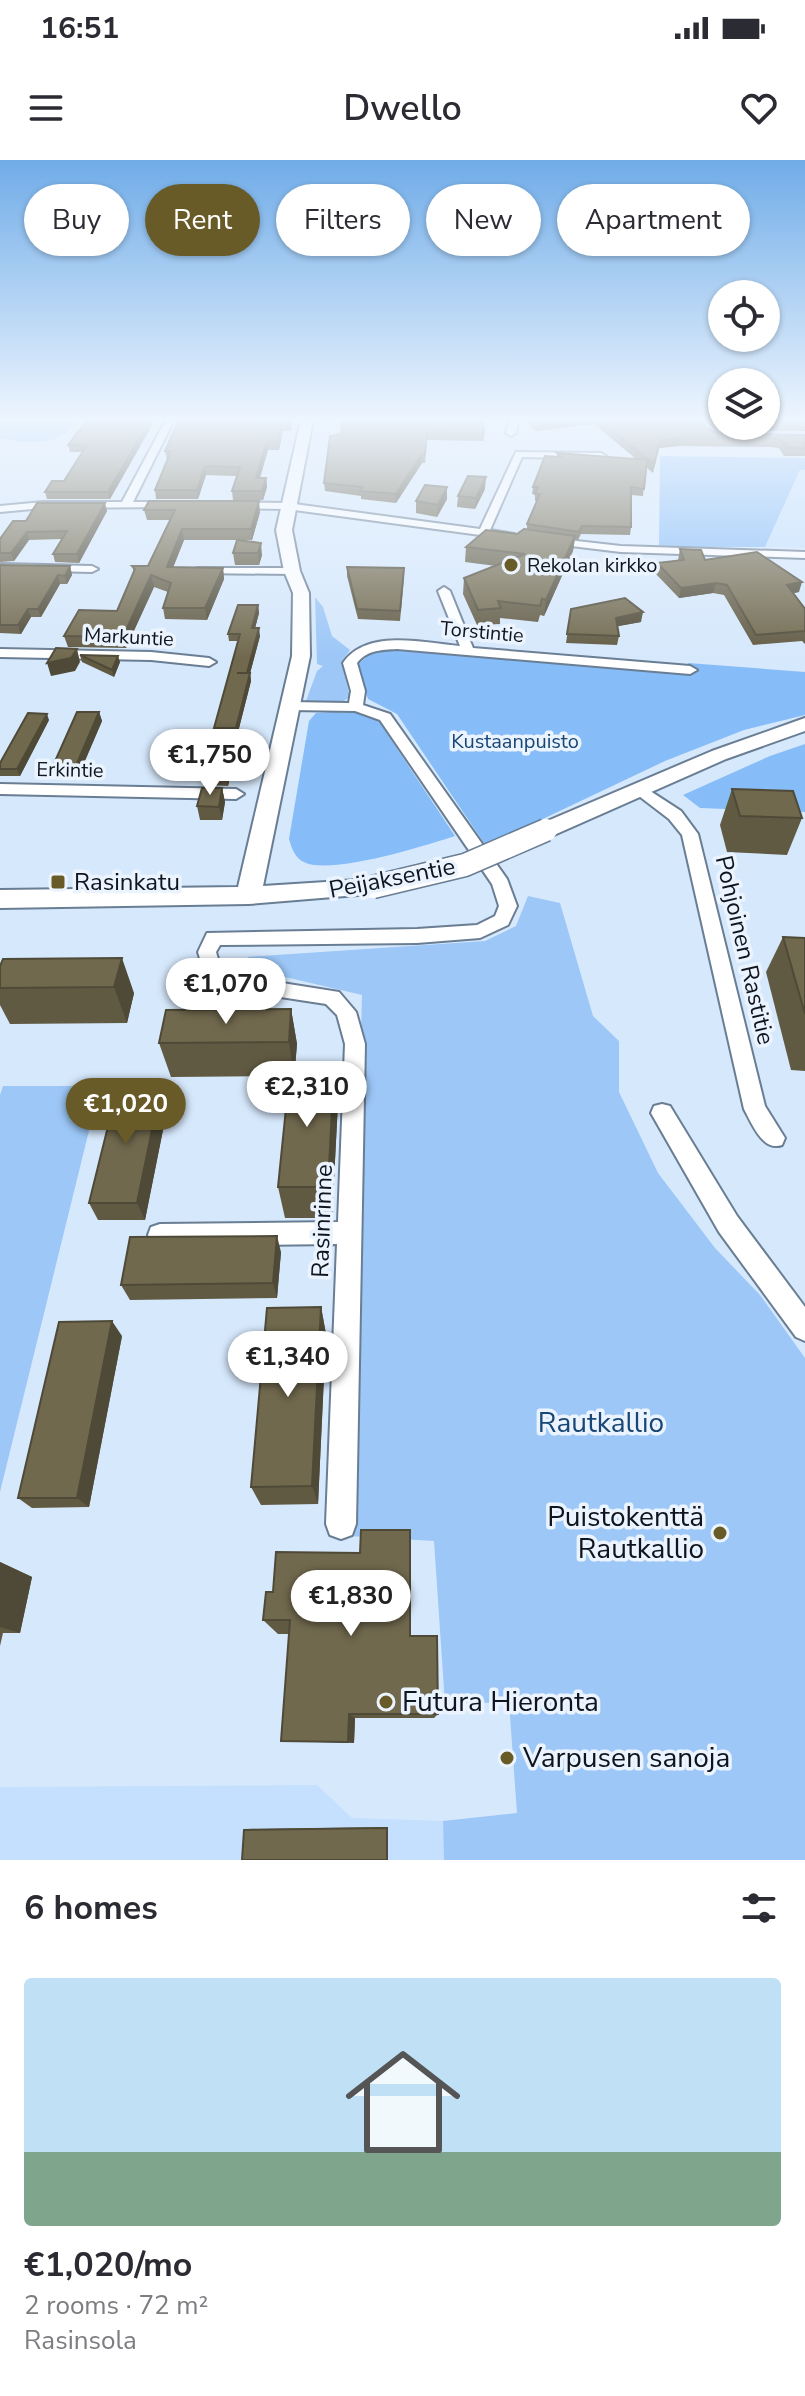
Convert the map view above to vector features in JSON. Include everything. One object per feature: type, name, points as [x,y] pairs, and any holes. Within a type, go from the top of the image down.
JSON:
[{"type":"main road","points":[[249,895],[301,656],[301,593],[292,571],[284,530],[289,499]]},
{"type":"main road","name":"Peijaksentie","points":[[0,899],[249,895],[373,887],[465,865],[719,755],[805,724]]},
{"type":"street","points":[[126,505],[129,499]]},
{"type":"street","points":[[484,532],[499,499]]},
{"type":"street","points":[[0,509],[193,505]]},
{"type":"street","points":[[224,505],[287,506],[525,538]]},
{"type":"street","points":[[0,522],[25,507]]},
{"type":"street","points":[[539,539],[621,549],[805,555]]},
{"type":"street","points":[[755,554],[780,569]]},
{"type":"street","points":[[0,567],[92,569]]},
{"type":"street","points":[[182,571],[292,571]]},
{"type":"street","points":[[444,591],[468,651]]},
{"type":"street","name":"Torstintie","points":[[356,707],[358,691],[349,667],[351,659],[359,652],[376,646],[468,651],[664,673],[690,670]]},
{"type":"street","name":"Markuntie","points":[[0,653],[151,656],[209,662]]},
{"type":"street","name":"Rasinrinne","points":[[290,706],[356,707],[375,711],[392,724],[501,883],[508,906],[502,920],[480,931],[417,936],[214,938],[207,952],[212,970],[248,985],[332,997],[346,1012],[355,1044],[347,1233],[341,1524]]},
{"type":"street","name":"Erkintie","points":[[0,789],[236,794]]},
{"type":"street","name":"Pohjoinen Rastitie","points":[[641,790],[675,815],[690,834],[755,1109],[774,1138]]},
{"type":"street","points":[[662,1113],[728,1224],[805,1328]]},
{"type":"street","points":[[160,1235],[347,1233]]},
{"type":"shaded area","points":[[787,499],[805,499],[805,548],[765,547]]},
{"type":"shaded area","points":[[317,1785],[352,1818],[443,1821],[444,1860],[0,1860],[0,1787]]},
{"type":"green space","points":[[660,499],[787,499],[765,547],[659,547]]},
{"type":"green space","points":[[315,597],[323,607],[332,636],[350,650],[341,662],[350,697],[342,702],[306,701],[317,671],[323,666],[317,664]]},
{"type":"green space","name":"Kustaanpuisto","points":[[383,649],[689,672],[688,663],[805,672],[805,715],[744,730],[665,761],[486,846],[397,714],[368,699],[356,666],[371,653]]},
{"type":"green space","points":[[316,713],[361,713],[378,720],[455,836],[358,862],[319,865],[299,859],[289,839],[309,721]]},
{"type":"green space","points":[[805,744],[805,812],[700,808],[683,795],[770,756]]},
{"type":"green space","name":"Rautkallio","points":[[528,896],[560,903],[593,1016],[619,1041],[619,1092],[658,1173],[715,1248],[760,1295],[805,1358],[805,1860],[444,1860],[443,1821],[517,1813],[509,1702],[445,1704],[434,1541],[349,1536],[362,995],[246,968],[248,957],[485,941],[516,926]]},
{"type":"green space","points":[[3,1086],[100,1086],[0,1492],[0,1095]]},
{"type":"building","points":[[417,499],[441,499],[438,505]]},
{"type":"building","points":[[538,499],[631,499],[631,527],[582,526],[579,532],[527,524]]},
{"type":"building","points":[[149,501],[259,501],[251,529],[182,529],[167,567],[223,568],[205,608],[163,608],[171,583],[151,575],[123,637],[64,636],[79,610],[117,611],[135,569],[132,566],[148,566],[175,510],[144,510]]},
{"type":"building","points":[[37,503],[105,503],[77,554],[53,554],[67,531],[27,532],[11,553],[0,553],[0,539],[13,521],[26,521]]},
{"type":"building","points":[[524,529],[575,536],[546,600],[542,599],[540,606],[498,601],[501,608],[478,610],[464,578],[525,554],[466,547],[486,530],[517,534]]},
{"type":"building","points":[[237,540],[261,543],[258,553],[233,553]]},
{"type":"building","points":[[680,549],[701,550],[705,560],[757,552],[802,582],[787,585],[805,609],[805,631],[756,635],[727,585],[716,583],[681,588],[657,563],[684,560]]},
{"type":"building","points":[[0,565],[70,566],[65,576],[58,575],[38,609],[28,609],[18,625],[0,625]]},
{"type":"building","points":[[347,567],[404,568],[400,611],[357,609]]},
{"type":"building","points":[[625,598],[643,612],[616,618],[619,636],[567,634],[571,609]]},
{"type":"building","points":[[238,605],[258,605],[252,628],[259,628],[247,673],[250,673],[236,728],[214,728],[240,634],[228,634]]},
{"type":"building","points":[[56,648],[77,649],[71,658],[47,663]]},
{"type":"building","points":[[80,655],[118,656],[112,670]]},
{"type":"building","points":[[77,712],[99,712],[75,768],[52,768]]},
{"type":"building","points":[[28,713],[47,714],[17,769],[0,769],[0,763]]},
{"type":"building","points":[[210,755],[229,755],[225,772],[206,772]]},
{"type":"building","points":[[202,788],[222,788],[219,807],[197,806]]},
{"type":"building","points":[[732,789],[793,791],[802,818],[740,816]]},
{"type":"building","points":[[783,937],[805,938],[805,1014]]},
{"type":"building","points":[[122,958],[114,987],[0,988],[3,959]]},
{"type":"building","points":[[291,1009],[289,1042],[159,1043],[166,1010]]},
{"type":"building","points":[[290,1069],[334,1069],[328,1187],[278,1187]]},
{"type":"building","points":[[118,1086],[161,1086],[137,1203],[89,1203]]},
{"type":"building","points":[[277,1236],[273,1283],[121,1285],[130,1237]]},
{"type":"building","points":[[321,1307],[312,1486],[251,1487],[267,1308]]},
{"type":"building","points":[[112,1321],[77,1498],[18,1498],[59,1322]]},
{"type":"building","points":[[361,1530],[410,1530],[410,1636],[437,1636],[438,1714],[349,1714],[348,1742],[281,1741],[290,1620],[263,1620],[266,1592],[273,1592],[276,1552],[360,1553]]},
{"type":"building","points":[[387,1828],[387,1860],[242,1860],[244,1830]]},
{"type":"place","name":"Rekolan kirkko","points":[[511,565]]},
{"type":"place","name":"Rasinkatu","points":[[58,882]]},
{"type":"place","name":"Puistokenttä Rautkallio","points":[[720,1533]]},
{"type":"place","name":"Futura Hieronta","points":[[386,1702]]},
{"type":"place","name":"Varpusen sanoja","points":[[507,1758]]}]
